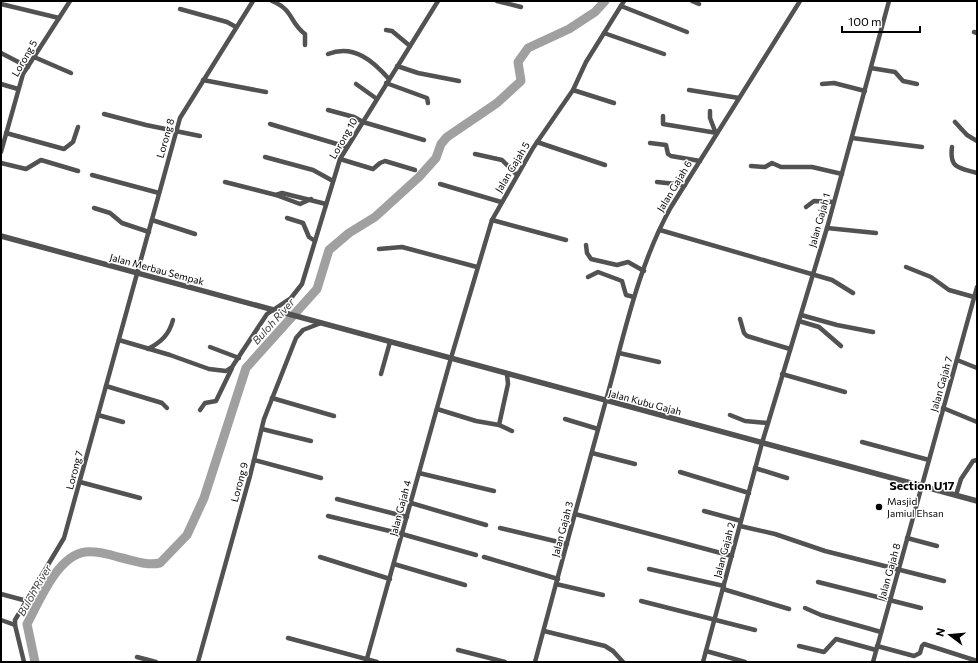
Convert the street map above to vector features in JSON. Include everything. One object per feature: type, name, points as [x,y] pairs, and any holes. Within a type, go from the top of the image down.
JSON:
[{"type":"street","name":"Lorong 5","points":[[1,152],[18,89],[28,67],[70,1]]},
{"type":"street","name":"Lorong 8","points":[[137,274],[182,113],[253,1]]},
{"type":"street","points":[[272,1],[287,10],[304,34],[305,45]]},
{"type":"street","name":"Lorong 10","points":[[200,410],[205,403],[216,402],[232,367],[267,314],[275,311],[291,298],[302,284],[340,159],[438,1]]},
{"type":"street","points":[[497,1],[521,7]]},
{"type":"street","name":"Jalan Gajah 5","points":[[451,358],[492,220],[517,174],[573,90],[586,62],[624,1]]},
{"type":"street","points":[[692,1],[699,4]]},
{"type":"street","name":"Jalan Gajah 6","points":[[606,400],[634,297],[660,230],[716,132],[800,1]]},
{"type":"street","name":"Jalan Gajah 1","points":[[762,443],[827,228],[889,1]]},
{"type":"street","points":[[1,4],[59,18]]},
{"type":"street","points":[[621,6],[687,32]]},
{"type":"street","points":[[180,9],[227,22],[236,28]]},
{"type":"street","points":[[386,30],[392,30],[410,46]]},
{"type":"street","points":[[604,33],[664,54]]},
{"type":"street","points":[[328,54],[346,50],[366,57],[388,81],[427,98],[428,103]]},
{"type":"street","points":[[1,53],[28,67]]},
{"type":"street","points":[[34,57],[71,74]]},
{"type":"street","points":[[397,66],[418,73],[459,81]]},
{"type":"street","points":[[871,68],[895,72],[903,81],[917,84]]},
{"type":"street","points":[[203,80],[266,92]]},
{"type":"street","points":[[822,84],[828,82],[865,91]]},
{"type":"street","points":[[1,84],[18,89]]},
{"type":"street","points":[[356,84],[377,99]]},
{"type":"street","points":[[573,90],[614,103]]},
{"type":"street","points":[[689,90],[739,98]]},
{"type":"street","points":[[328,110],[424,140]]},
{"type":"street","points":[[710,111],[710,118],[716,132]]},
{"type":"street","points":[[104,114],[200,136]]},
{"type":"street","points":[[663,116],[663,124],[716,132]]},
{"type":"street","points":[[955,122],[967,135],[977,141]]},
{"type":"street","points":[[270,124],[347,147]]},
{"type":"street","points":[[6,133],[64,149],[71,145],[78,127]]},
{"type":"street","points":[[852,138],[922,147]]},
{"type":"street","points":[[537,142],[605,164]]},
{"type":"street","points":[[650,143],[666,145],[671,156],[700,161]]},
{"type":"street","points":[[952,148],[950,159],[952,162],[959,167],[977,174]]},
{"type":"street","points":[[475,154],[502,160],[517,174]]},
{"type":"street","points":[[265,156],[313,170],[333,181]]},
{"type":"street","points":[[340,159],[374,169],[380,163],[385,161],[414,170]]},
{"type":"street","points":[[1,163],[26,169],[41,160],[78,171]]},
{"type":"street","points":[[752,166],[765,167],[772,163],[781,167],[812,167],[842,174]]},
{"type":"street","points":[[92,175],[159,193]]},
{"type":"street","points":[[225,182],[276,195],[300,204],[311,199],[326,204]]},
{"type":"street","points":[[657,182],[685,185]]},
{"type":"street","points":[[440,184],[501,202]]},
{"type":"street","points":[[806,207],[814,201],[834,202]]},
{"type":"street","points":[[94,208],[110,213],[122,223],[149,232]]},
{"type":"street","points":[[287,218],[303,223],[309,237],[315,241]]},
{"type":"street","points":[[152,220],[195,234]]},
{"type":"street","points":[[492,220],[566,240]]},
{"type":"street","points":[[827,228],[876,233]]},
{"type":"street","points":[[660,230],[836,281],[853,293]]},
{"type":"street","name":"Jalan Merbau Sempak","points":[[1,236],[308,319]]},
{"type":"street","points":[[586,245],[587,253],[591,259],[617,265],[628,262],[644,271]]},
{"type":"street","points":[[379,249],[402,247],[477,267]]},
{"type":"street","points":[[906,268],[931,276],[949,290],[974,297]]},
{"type":"street","points":[[588,277],[598,272],[614,277],[622,281],[626,294],[634,297]]},
{"type":"street","name":"Lorong 7","points":[[15,625],[17,615],[27,601],[64,538],[137,274]]},
{"type":"street","name":"Jalan Gajah 7","points":[[922,486],[977,287]]},
{"type":"street","points":[[801,315],[838,325],[873,332]]},
{"type":"street","name":"Jalan Kubu Gajah","points":[[308,319],[977,501]]},
{"type":"street","points":[[740,319],[744,333],[747,336],[790,349]]},
{"type":"street","points":[[148,349],[161,342],[171,328],[173,320]]},
{"type":"street","points":[[799,321],[819,327],[841,346]]},
{"type":"street","name":"Lorong 9","points":[[198,662],[262,429],[272,398],[300,333],[308,327],[321,323]]},
{"type":"street","points":[[119,340],[209,369],[226,371],[232,367]]},
{"type":"street","points":[[381,374],[390,342]]},
{"type":"street","points":[[210,347],[238,358]]},
{"type":"street","points":[[619,353],[659,362]]},
{"type":"street","name":"Jalan Gajah 4","points":[[367,660],[451,358]]},
{"type":"street","points":[[957,360],[977,368]]},
{"type":"street","points":[[499,425],[508,384],[507,374]]},
{"type":"street","points":[[782,374],[845,392]]},
{"type":"street","points":[[106,386],[162,403],[167,408]]},
{"type":"street","points":[[272,398],[334,416]]},
{"type":"street","name":"Jalan Gajah 3","points":[[535,662],[606,400]]},
{"type":"street","points":[[943,408],[977,422]]},
{"type":"street","points":[[437,409],[476,421],[499,425],[512,431]]},
{"type":"street","points":[[98,415],[123,422]]},
{"type":"street","points":[[730,415],[745,421],[768,423]]},
{"type":"street","points":[[565,419],[598,429]]},
{"type":"street","points":[[262,429],[311,441]]},
{"type":"street","points":[[862,442],[929,460]]},
{"type":"street","name":"Jalan Gajah 2","points":[[703,662],[762,443]]},
{"type":"street","points":[[592,453],[635,464]]},
{"type":"street","points":[[254,460],[321,478]]},
{"type":"street","points":[[956,495],[962,476],[974,461],[977,460]]},
{"type":"street","points":[[755,468],[787,478]]},
{"type":"street","points":[[680,472],[749,493]]},
{"type":"street","points":[[419,473],[494,491]]},
{"type":"street","points":[[80,482],[140,498]]},
{"type":"street","name":"Jalan Gajah 8","points":[[873,662],[922,486]]},
{"type":"street","points":[[337,498],[407,517]]},
{"type":"street","points":[[411,503],[486,525]]},
{"type":"street","points":[[704,511],[826,551],[944,581]]},
{"type":"street","points":[[575,514],[732,556]]},
{"type":"street","points":[[328,516],[402,534],[476,555]]},
{"type":"street","points":[[500,528],[567,544]]},
{"type":"street","points":[[907,538],[937,546]]},
{"type":"street","points":[[320,557],[390,579]]},
{"type":"street","points":[[484,557],[603,595]]},
{"type":"street","points":[[394,564],[465,585]]},
{"type":"street","points":[[648,569],[723,588],[789,609]]},
{"type":"street","points":[[818,582],[921,608]]},
{"type":"street","points":[[1,594],[27,601]]},
{"type":"street","points":[[641,601],[755,630]]},
{"type":"street","points":[[805,608],[821,615],[881,632]]},
{"type":"street","points":[[1,620],[15,625],[24,662]]},
{"type":"street","points":[[544,631],[605,646],[623,662]]},
{"type":"street","points":[[288,638],[377,662]]},
{"type":"street","points":[[799,646],[824,652],[834,640],[837,639],[914,656],[920,654],[924,644],[977,661]]},
{"type":"street","points":[[458,650],[505,662]]},
{"type":"street","points":[[706,651],[745,662]]},
{"type":"street","points":[[137,657],[156,662]]},
{"type":"waterway","name":"Buloh River","points":[[35,662],[27,624],[50,581],[66,562],[75,555],[85,552],[98,552],[144,563],[160,563],[187,535],[204,498],[246,368],[317,289],[329,250],[349,233],[375,217],[419,177],[436,158],[441,144],[447,137],[497,103],[521,81],[518,62],[528,48],[569,29],[595,12],[605,1]]},
{"type":"place","name":"Masjid Jamiul Ehsan","points":[[879,507]]},
{"type":"district","name":"Section U17","points":[[922,485]]}]
